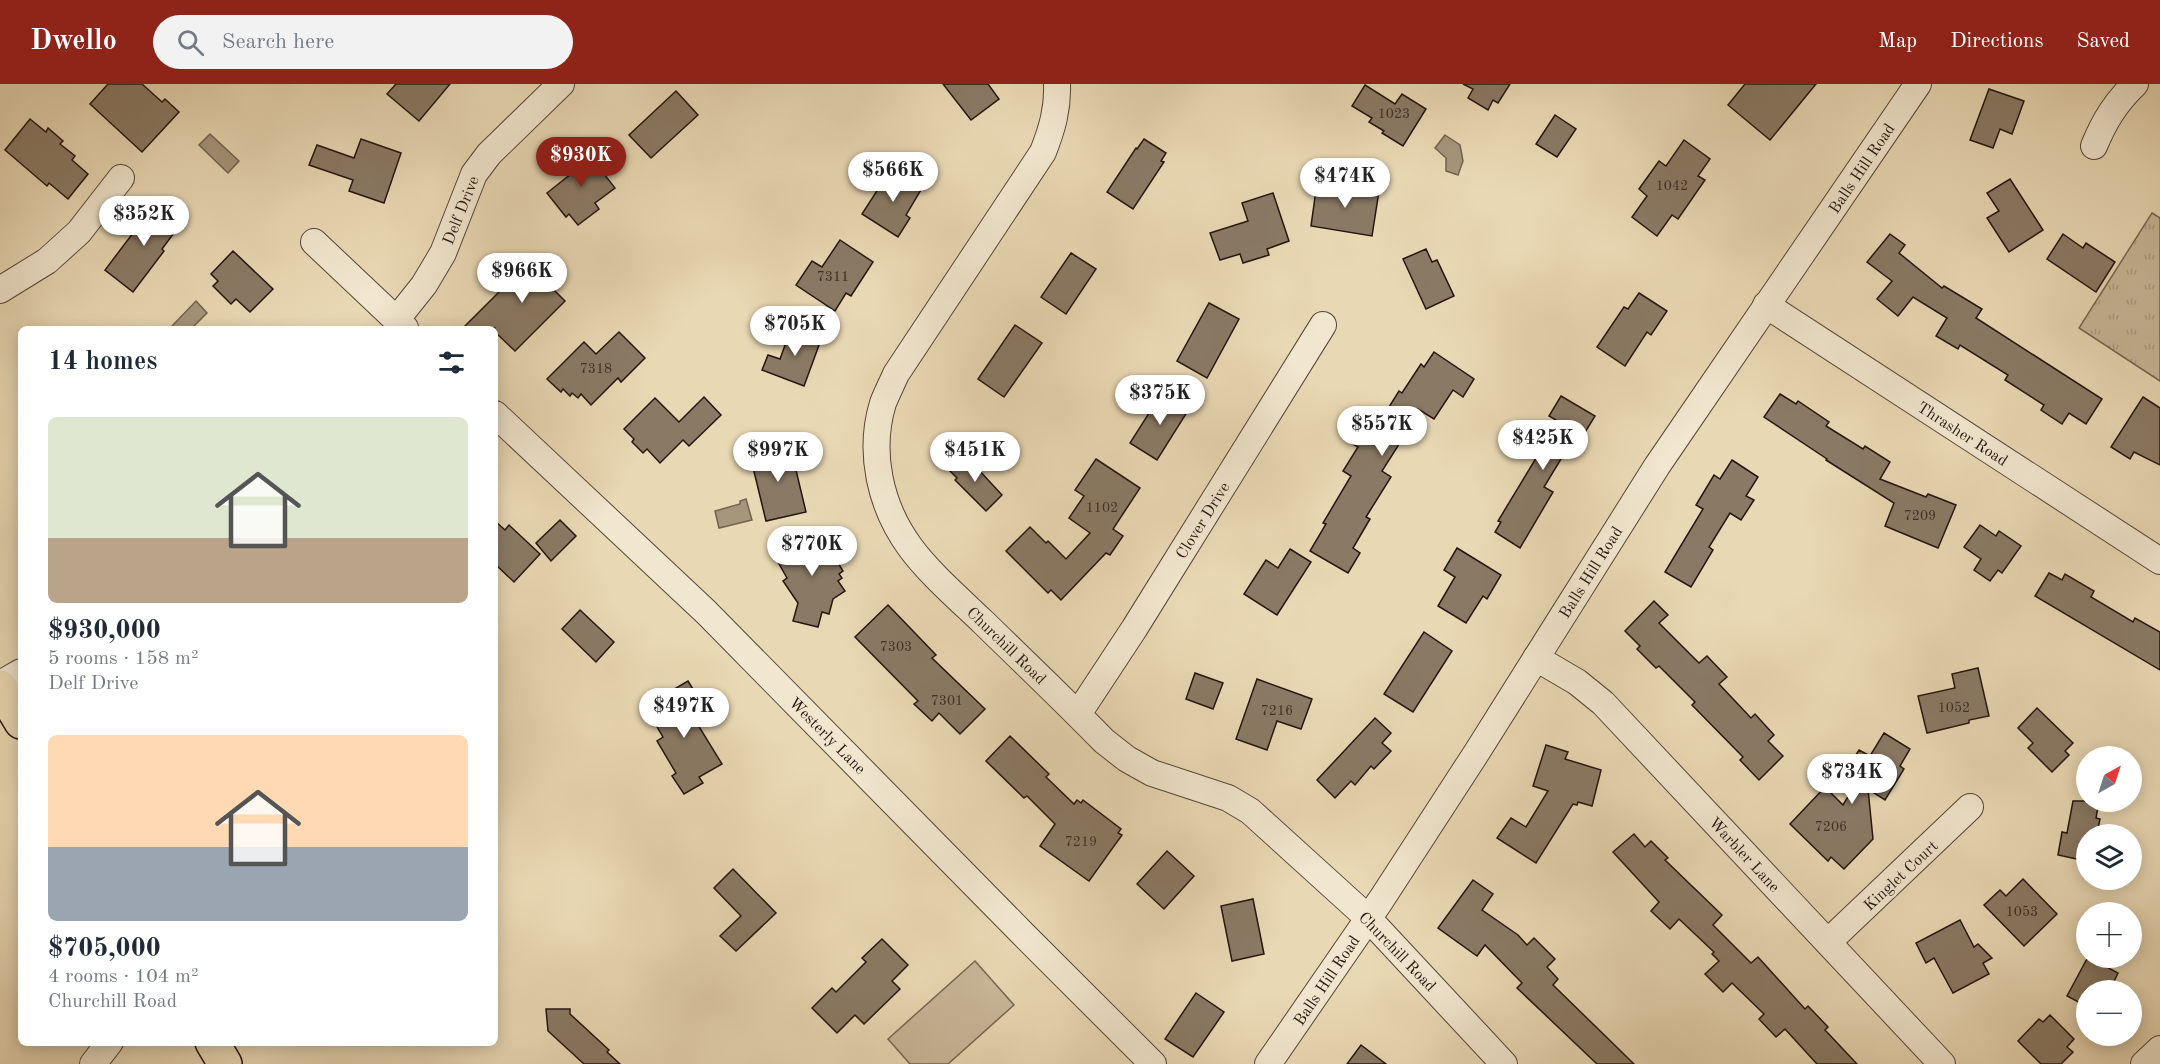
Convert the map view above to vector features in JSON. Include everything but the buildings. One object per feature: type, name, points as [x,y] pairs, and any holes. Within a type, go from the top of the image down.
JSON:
[{"type":"main road","points":[[0,686],[18,717]]},
{"type":"main road","points":[[214,1046],[225,1064]]},
{"type":"street","name":"Delf Drive","points":[[400,324],[443,253],[474,174],[489,153],[561,84]]},
{"type":"street","name":"Churchill Road","points":[[1057,84],[1058,103],[1054,126],[1043,152],[896,374],[883,404],[878,432],[877,462],[883,493],[894,522],[910,548],[1104,741],[1127,759],[1152,773],[1228,798],[1250,811],[1368,918],[1504,1064]]},
{"type":"street","name":"Balls Hill Road","points":[[1268,1064],[1368,918],[1477,752],[1657,466],[1918,84]]},
{"type":"street","points":[[2094,146],[2104,121],[2120,98],[2135,84]]},
{"type":"street","points":[[0,290],[47,261],[79,232],[121,178]]},
{"type":"street","points":[[314,242],[400,324]]},
{"type":"street","name":"Thrasher Road","points":[[1766,305],[2160,561]]},
{"type":"street","name":"Clover Drive","points":[[1078,714],[1134,629],[1323,325]]},
{"type":"street","name":"Westerly Lane","points":[[498,417],[706,612],[1153,1064]]},
{"type":"street","name":"Warbler Lane","points":[[1536,658],[1577,682],[1603,703],[1942,1064]]},
{"type":"street","points":[[0,686],[18,674]]},
{"type":"street","name":"Kinglet Court","points":[[1828,942],[1970,807]]},
{"type":"street","points":[[93,1064],[107,1046]]},
{"type":"street","points":[[2144,1064],[2160,1049]]},
{"type":"green space","points":[[2152,213],[2160,218],[2160,381],[2079,328]]},
{"type":"green space","points":[[975,961],[1014,1005],[948,1064],[910,1064],[888,1039]]},
{"type":"shaded area","points":[[210,134],[239,161],[228,173],[199,145]]},
{"type":"shaded area","points":[[1445,135],[1460,145],[1463,161],[1458,175],[1446,171],[1446,158],[1435,148]]},
{"type":"shaded area","points":[[196,301],[207,313],[194,326],[172,326]]},
{"type":"shaded area","points":[[746,499],[752,520],[719,528],[715,511],[740,504],[740,501]]}]
